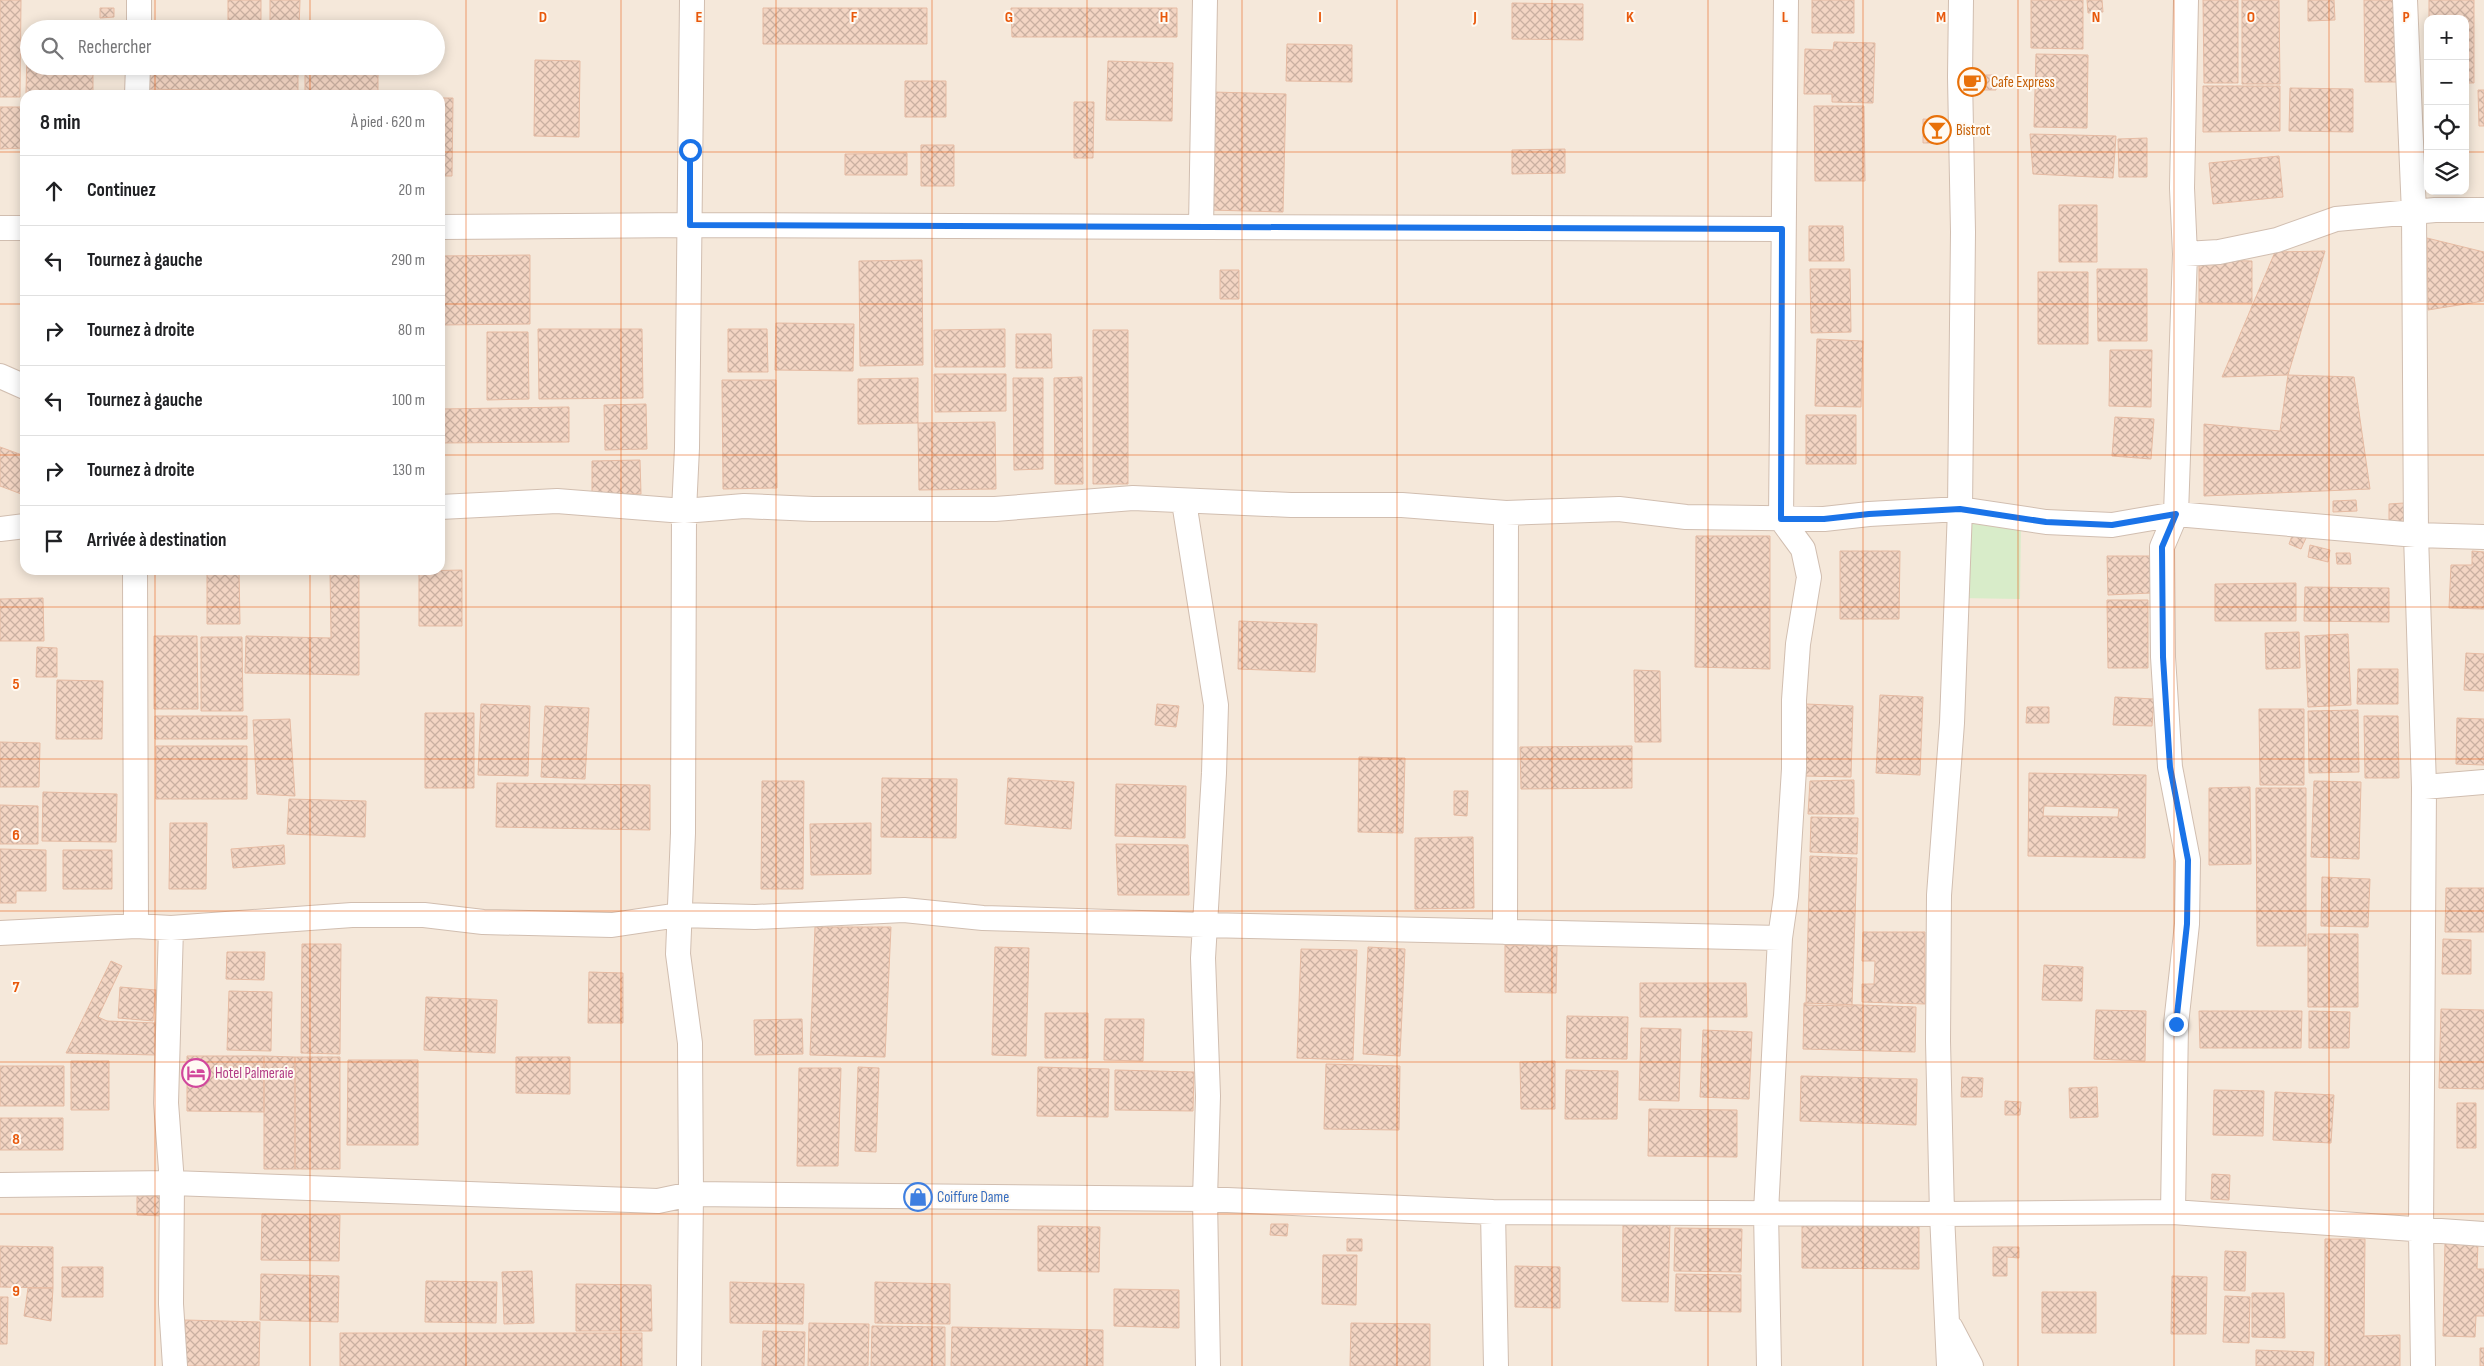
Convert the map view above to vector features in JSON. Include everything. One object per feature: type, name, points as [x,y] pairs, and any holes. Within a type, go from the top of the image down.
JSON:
[{"type":"street","points":[[139,0],[139,20]]},
{"type":"street","points":[[688,1366],[691,1194],[690,1043],[678,954],[683,833],[684,511],[687,469],[692,0]]},
{"type":"street","points":[[1201,227],[1205,0]]},
{"type":"street","points":[[1769,1366],[1766,1212],[1780,938],[1786,896],[1794,769],[1794,700],[1798,644],[1809,578],[1804,550],[1781,519],[1782,229],[1786,0]]},
{"type":"street","points":[[1949,1366],[1942,1214],[1938,1041],[1939,895],[1952,723],[1960,509],[1963,242],[1960,77],[1961,0]]},
{"type":"street","points":[[2174,1212],[2176,1024],[2187,924],[2188,860],[2170,767],[2163,657],[2162,547],[2176,514],[2185,254],[2182,188],[2186,0]]},
{"type":"street","points":[[2405,0],[2414,213],[2416,535],[2424,787],[2421,1230],[2423,1366]]},
{"type":"street","points":[[137,90],[138,75]]},
{"type":"street","points":[[2185,254],[2219,252],[2276,240],[2336,220],[2435,210],[2484,210]]},
{"type":"street","points":[[445,227],[690,225],[1782,229]]},
{"type":"street","points":[[0,228],[20,228]]},
{"type":"street","points":[[0,376],[20,385]]},
{"type":"street","points":[[445,507],[557,501],[684,511],[744,506],[813,509],[995,509],[1133,498],[1184,502],[1402,505],[1506,513],[1619,509],[1686,517],[1781,519],[1824,519],[1869,514],[1960,509],[2046,522],[2112,525],[2176,514],[2416,535],[2484,537]]},
{"type":"street","points":[[1184,502],[1216,706],[1203,958],[1208,1096],[1205,1199],[1208,1366]]},
{"type":"street","points":[[1505,932],[1506,513]]},
{"type":"street","points":[[0,529],[20,527]]},
{"type":"street","points":[[135,575],[136,926]]},
{"type":"street","points":[[2424,787],[2484,782]]},
{"type":"street","points":[[0,933],[136,926],[170,928],[352,915],[424,915],[483,922],[612,926],[679,915],[774,917],[904,910],[983,918],[1780,938]]},
{"type":"street","points":[[170,928],[166,1103],[172,1183],[171,1304],[175,1366]]},
{"type":"street","points":[[0,1185],[172,1183],[658,1201],[691,1194],[1205,1199],[1493,1212],[1942,1214],[2174,1212],[2484,1234]]},
{"type":"street","points":[[1493,1212],[1496,1366]]},
{"type":"street","points":[[1948,1322],[1971,1366]]},
{"type":"shaded area","points":[[0,0],[2484,0],[2484,1366],[0,1366]]},
{"type":"green space","points":[[1961,519],[2021,520],[2020,599],[1960,598]]},
{"type":"building","points":[[0,0],[21,0],[20,97],[0,97]]},
{"type":"building","points":[[228,0],[261,0],[261,20],[228,20]]},
{"type":"building","points":[[270,0],[300,0],[299,20],[270,20]]},
{"type":"building","points":[[1812,0],[1854,0],[1854,33],[1812,33]]},
{"type":"building","points":[[2031,0],[2083,0],[2083,49],[2031,48]]},
{"type":"building","points":[[2087,0],[2102,0],[2103,12],[2088,13]]},
{"type":"building","points":[[2203,0],[2238,0],[2238,83],[2204,83]]},
{"type":"building","points":[[2242,0],[2279,0],[2280,84],[2242,84]]},
{"type":"building","points":[[2308,0],[2334,0],[2335,20],[2308,21]]},
{"type":"building","points":[[2364,0],[2399,0],[2400,82],[2365,82]]},
{"type":"building","points":[[2429,0],[2474,0],[2474,83],[2469,83],[2469,15],[2429,15]]},
{"type":"building","points":[[1512,3],[1583,4],[1583,40],[1512,39]]},
{"type":"building","points":[[100,8],[114,8],[114,17],[100,18]]},
{"type":"building","points":[[763,8],[927,8],[927,44],[763,44]]},
{"type":"building","points":[[1011,8],[1177,8],[1177,37],[1012,37]]},
{"type":"building","points":[[1834,42],[1875,43],[1873,103],[1832,102],[1832,94],[1804,94],[1805,49],[1833,50]]},
{"type":"building","points":[[1287,44],[1352,45],[1352,82],[1286,81]]},
{"type":"building","points":[[2036,54],[2088,55],[2087,128],[2034,127]]},
{"type":"building","points":[[535,60],[580,61],[579,137],[534,136]]},
{"type":"building","points":[[1108,61],[1173,63],[1172,121],[1106,120]]},
{"type":"building","points":[[26,75],[93,75],[93,90],[26,90]]},
{"type":"building","points":[[145,75],[298,75],[298,90],[145,89]]},
{"type":"building","points":[[305,75],[378,75],[378,90],[305,90]]},
{"type":"building","points":[[1983,75],[1996,75],[1996,90],[1982,90]]},
{"type":"building","points":[[905,81],[946,81],[946,117],[905,117]]},
{"type":"building","points":[[2203,86],[2280,86],[2280,131],[2203,132]]},
{"type":"building","points":[[2290,88],[2353,89],[2353,132],[2289,131]]},
{"type":"building","points":[[2478,90],[2484,90],[2484,126],[2479,126]]},
{"type":"building","points":[[1213,92],[1286,94],[1283,212],[1210,210]]},
{"type":"building","points":[[445,98],[453,98],[452,176],[445,176]]},
{"type":"building","points":[[1074,102],[1094,102],[1093,158],[1074,158]]},
{"type":"building","points":[[1814,106],[1864,106],[1865,181],[1815,181]]},
{"type":"building","points":[[0,107],[20,107],[20,148],[0,149]]},
{"type":"building","points":[[1923,119],[1942,120],[1942,143],[1923,143]]},
{"type":"building","points":[[2030,134],[2116,136],[2113,178],[2033,174]]},
{"type":"building","points":[[2147,138],[2147,177],[2119,177],[2118,139]]},
{"type":"building","points":[[921,145],[954,145],[954,186],[921,186]]},
{"type":"building","points":[[1565,149],[1565,173],[1512,174],[1512,150]]},
{"type":"building","points":[[907,153],[907,175],[845,175],[845,154]]},
{"type":"building","points":[[2279,156],[2283,197],[2213,204],[2209,163]]},
{"type":"building","points":[[2059,205],[2097,205],[2097,262],[2059,262]]},
{"type":"building","points":[[1809,226],[1843,226],[1844,261],[1809,261]]},
{"type":"building","points":[[2427,238],[2484,252],[2484,301],[2428,310]]},
{"type":"building","points":[[2325,251],[2288,375],[2222,377],[2275,252]]},
{"type":"building","points":[[530,255],[530,324],[445,325],[445,256]]},
{"type":"building","points":[[922,260],[923,365],[860,366],[859,261]]},
{"type":"building","points":[[2199,260],[2252,261],[2252,303],[2199,303]]},
{"type":"building","points":[[1810,269],[1850,269],[1851,332],[1811,333]]},
{"type":"building","points":[[2097,269],[2147,269],[2147,341],[2098,341]]},
{"type":"building","points":[[1220,270],[1239,270],[1239,299],[1220,299]]},
{"type":"building","points":[[2038,272],[2088,272],[2088,344],[2038,344]]},
{"type":"building","points":[[776,323],[854,324],[853,371],[775,370]]},
{"type":"building","points":[[538,329],[642,329],[643,398],[539,399]]},
{"type":"building","points":[[728,329],[767,329],[768,372],[728,372]]},
{"type":"building","points":[[1005,329],[1005,367],[935,367],[934,330]]},
{"type":"building","points":[[1093,330],[1128,330],[1128,484],[1093,484]]},
{"type":"building","points":[[487,332],[528,332],[529,399],[487,400]]},
{"type":"building","points":[[1016,334],[1051,334],[1052,368],[1016,368]]},
{"type":"building","points":[[1817,339],[1863,341],[1861,407],[1815,406]]},
{"type":"building","points":[[2110,350],[2152,350],[2151,407],[2109,406]]},
{"type":"building","points":[[934,374],[1006,374],[1006,411],[935,412]]},
{"type":"building","points":[[2288,375],[2354,377],[2370,489],[2204,496],[2204,424],[2280,431]]},
{"type":"building","points":[[1082,377],[1083,484],[1055,484],[1054,378]]},
{"type":"building","points":[[918,378],[918,423],[858,424],[858,379]]},
{"type":"building","points":[[1013,378],[1043,378],[1043,469],[1014,470]]},
{"type":"building","points":[[722,380],[776,380],[777,488],[723,489]]},
{"type":"building","points":[[646,404],[647,449],[605,450],[604,405]]},
{"type":"building","points":[[569,407],[569,442],[445,443],[445,409]]},
{"type":"building","points":[[1806,415],[1856,415],[1856,464],[1806,464]]},
{"type":"building","points":[[2115,417],[2154,419],[2151,459],[2112,456]]},
{"type":"building","points":[[995,422],[996,489],[919,490],[918,423]]},
{"type":"building","points":[[0,447],[20,454],[20,494],[0,486]]},
{"type":"building","points":[[640,460],[641,494],[592,494],[592,461]]},
{"type":"building","points":[[2356,500],[2357,511],[2333,512],[2333,501]]},
{"type":"building","points":[[2404,503],[2404,524],[2389,525],[2389,504]]},
{"type":"building","points":[[2293,533],[2306,538],[2301,549],[2289,544]]},
{"type":"building","points":[[1696,536],[1770,536],[1770,669],[1695,667]]},
{"type":"building","points":[[2310,545],[2330,550],[2328,562],[2308,557]]},
{"type":"building","points":[[1840,551],[1900,551],[1899,619],[1840,619]]},
{"type":"building","points":[[2472,551],[2484,552],[2484,609],[2449,608],[2451,565],[2472,565]]},
{"type":"building","points":[[2336,553],[2350,553],[2351,564],[2337,564]]},
{"type":"building","points":[[2107,556],[2151,556],[2151,593],[2108,595]]},
{"type":"building","points":[[445,570],[462,570],[462,626],[419,626],[419,575],[445,575]]},
{"type":"building","points":[[207,575],[239,575],[240,624],[207,624]]},
{"type":"building","points":[[330,575],[359,575],[359,675],[245,673],[246,636],[331,638]]},
{"type":"building","points":[[2296,583],[2296,621],[2215,621],[2215,584]]},
{"type":"building","points":[[2305,587],[2389,588],[2389,622],[2304,621]]},
{"type":"building","points":[[43,598],[44,641],[0,641],[0,599]]},
{"type":"building","points":[[2107,600],[2148,600],[2148,668],[2108,668]]},
{"type":"building","points":[[1239,621],[1317,624],[1315,672],[1238,669]]},
{"type":"building","points":[[2299,632],[2300,668],[2266,669],[2265,633]]},
{"type":"building","points":[[2348,634],[2351,705],[2308,707],[2305,636]]},
{"type":"building","points":[[154,636],[197,636],[198,709],[154,709]]},
{"type":"building","points":[[201,637],[242,637],[243,711],[201,711]]},
{"type":"building","points":[[37,647],[57,648],[57,677],[36,677]]},
{"type":"building","points":[[2466,653],[2484,654],[2484,691],[2464,690]]},
{"type":"building","points":[[2358,669],[2398,669],[2398,704],[2357,704]]},
{"type":"building","points":[[1634,670],[1660,671],[1661,742],[1635,742]]},
{"type":"building","points":[[57,680],[103,681],[102,739],[56,739]]},
{"type":"building","points":[[1880,695],[1923,697],[1920,775],[1876,773]]},
{"type":"building","points":[[2115,697],[2154,699],[2152,726],[2113,725]]},
{"type":"building","points":[[481,704],[530,706],[528,776],[478,775]]},
{"type":"building","points":[[1157,704],[1179,706],[1176,727],[1155,725]]},
{"type":"building","points":[[1806,704],[1853,706],[1851,777],[1804,776]]},
{"type":"building","points":[[545,706],[589,708],[585,779],[541,777]]},
{"type":"building","points":[[2027,707],[2049,707],[2049,723],[2026,723]]},
{"type":"building","points":[[2259,709],[2304,709],[2304,785],[2260,785]]},
{"type":"building","points":[[2358,710],[2359,772],[2309,773],[2308,711]]},
{"type":"building","points":[[425,713],[474,713],[474,788],[425,788]]},
{"type":"building","points":[[155,716],[247,716],[247,739],[155,739]]},
{"type":"building","points":[[2364,716],[2398,716],[2399,778],[2365,778]]},
{"type":"building","points":[[2457,718],[2484,719],[2484,765],[2456,764]]},
{"type":"building","points":[[290,719],[295,796],[257,794],[253,720]]},
{"type":"building","points":[[0,742],[40,743],[39,787],[0,787]]},
{"type":"building","points":[[156,746],[247,746],[247,799],[156,799]]},
{"type":"building","points":[[1632,746],[1632,788],[1521,789],[1520,747]]},
{"type":"building","points":[[1359,757],[1405,758],[1403,833],[1358,832]]},
{"type":"building","points":[[2029,773],[2146,775],[2145,858],[2028,856]],"holes":[[[2044,806],[2119,808],[2118,817],[2043,816]]]},
{"type":"building","points":[[882,778],[957,779],[956,838],[881,837]]},
{"type":"building","points":[[1008,778],[1074,782],[1071,829],[1005,824]]},
{"type":"building","points":[[1854,780],[1854,814],[1808,814],[1810,781]]},
{"type":"building","points":[[762,781],[804,781],[803,889],[761,889]]},
{"type":"building","points":[[2314,781],[2361,782],[2359,859],[2311,857]]},
{"type":"building","points":[[497,783],[650,785],[650,830],[496,827]]},
{"type":"building","points":[[1116,784],[1186,786],[1185,838],[1115,836]]},
{"type":"building","points":[[2250,787],[2251,864],[2209,865],[2209,788]]},
{"type":"building","points":[[2256,788],[2306,788],[2306,946],[2257,946]]},
{"type":"building","points":[[1454,791],[1468,791],[1467,816],[1454,815]]},
{"type":"building","points":[[43,792],[117,794],[116,842],[42,841]]},
{"type":"building","points":[[289,799],[366,801],[365,837],[287,834]]},
{"type":"building","points":[[0,805],[38,806],[38,844],[0,844]]},
{"type":"building","points":[[1811,817],[1858,818],[1857,854],[1810,852]]},
{"type":"building","points":[[170,823],[207,823],[206,889],[169,889]]},
{"type":"building","points":[[871,823],[871,874],[811,875],[810,824]]},
{"type":"building","points":[[1473,837],[1474,908],[1415,909],[1415,838]]},
{"type":"building","points":[[1116,844],[1188,845],[1189,895],[1118,895]]},
{"type":"building","points":[[284,845],[285,864],[233,868],[231,849]]},
{"type":"building","points":[[0,849],[46,850],[46,891],[16,891],[16,903],[0,903]]},
{"type":"building","points":[[63,850],[112,850],[112,889],[63,889]]},
{"type":"building","points":[[1810,856],[1857,858],[1852,1006],[1806,1005]]},
{"type":"building","points":[[2322,877],[2370,879],[2368,927],[2321,926]]},
{"type":"building","points":[[2446,888],[2484,888],[2484,932],[2445,932]]},
{"type":"building","points":[[815,927],[891,927],[885,1057],[810,1055]]},
{"type":"building","points":[[1863,932],[1925,932],[1925,1004],[1862,1002],[1862,984],[1874,984],[1875,961],[1862,961]]},
{"type":"building","points":[[2308,934],[2358,934],[2358,1007],[2308,1007]]},
{"type":"building","points":[[2443,939],[2471,940],[2471,974],[2442,974]]},
{"type":"building","points":[[302,944],[341,944],[340,1054],[301,1053]]},
{"type":"building","points":[[1505,945],[1557,946],[1556,993],[1505,992]]},
{"type":"building","points":[[995,947],[1029,948],[1026,1056],[992,1055]]},
{"type":"building","points":[[1368,947],[1405,949],[1400,1056],[1363,1054]]},
{"type":"building","points":[[1301,949],[1357,950],[1353,1060],[1297,1058]]},
{"type":"building","points":[[227,952],[265,952],[264,980],[226,979]]},
{"type":"building","points":[[111,961],[122,966],[98,1017],[107,1021],[156,1023],[156,1055],[66,1053]]},
{"type":"building","points":[[2044,965],[2083,967],[2082,1001],[2042,1000]]},
{"type":"building","points":[[589,972],[623,973],[623,1023],[588,1023]]},
{"type":"building","points":[[1640,983],[1746,983],[1747,1017],[1640,1017]]},
{"type":"building","points":[[120,987],[156,990],[153,1021],[118,1018]]},
{"type":"building","points":[[229,991],[272,992],[271,1051],[227,1050]]},
{"type":"building","points":[[426,997],[497,1000],[495,1053],[424,1050]]},
{"type":"building","points":[[1804,1003],[1916,1007],[1915,1052],[1803,1049]]},
{"type":"building","points":[[2441,1009],[2484,1010],[2484,1089],[2439,1088]]},
{"type":"building","points":[[2096,1010],[2146,1011],[2145,1061],[2094,1059]]},
{"type":"building","points":[[2199,1011],[2302,1011],[2301,1048],[2200,1048]]},
{"type":"building","points":[[2309,1011],[2350,1012],[2349,1048],[2309,1048]]},
{"type":"building","points":[[1045,1013],[1088,1013],[1088,1058],[1045,1058]]},
{"type":"building","points":[[1567,1016],[1628,1017],[1627,1059],[1566,1058]]},
{"type":"building","points":[[802,1019],[803,1054],[755,1055],[754,1020]]},
{"type":"building","points":[[1105,1019],[1144,1019],[1143,1061],[1104,1060]]},
{"type":"building","points":[[1641,1028],[1681,1029],[1679,1101],[1639,1100]]},
{"type":"building","points":[[1703,1030],[1752,1032],[1749,1099],[1700,1097]]},
{"type":"building","points":[[187,1056],[264,1056],[264,1112],[187,1111]]},
{"type":"building","points":[[264,1056],[295,1057],[295,1169],[264,1169]]},
{"type":"building","points":[[295,1057],[340,1057],[340,1169],[295,1169]]},
{"type":"building","points":[[516,1057],[570,1057],[570,1094],[516,1093]]},
{"type":"building","points":[[348,1060],[418,1060],[418,1145],[347,1145]]},
{"type":"building","points":[[71,1061],[109,1061],[109,1110],[71,1110]]},
{"type":"building","points":[[1555,1061],[1555,1109],[1521,1109],[1520,1062]]},
{"type":"building","points":[[1326,1064],[1400,1066],[1399,1130],[1324,1129]]},
{"type":"building","points":[[0,1066],[64,1066],[64,1106],[0,1106]]},
{"type":"building","points":[[858,1067],[879,1068],[876,1152],[855,1151]]},
{"type":"building","points":[[1038,1067],[1109,1069],[1108,1117],[1037,1116]]},
{"type":"building","points":[[799,1068],[841,1068],[838,1166],[797,1166]]},
{"type":"building","points":[[1115,1070],[1194,1072],[1193,1111],[1115,1110]]},
{"type":"building","points":[[1566,1070],[1618,1071],[1617,1119],[1565,1119]]},
{"type":"building","points":[[1801,1076],[1917,1079],[1916,1125],[1800,1121]]},
{"type":"building","points":[[1962,1077],[1983,1078],[1982,1097],[1961,1097]]},
{"type":"building","points":[[2097,1087],[2098,1117],[2070,1118],[2069,1088]]},
{"type":"building","points":[[2214,1090],[2264,1091],[2263,1136],[2213,1135]]},
{"type":"building","points":[[2275,1092],[2334,1095],[2331,1143],[2273,1140]]},
{"type":"building","points":[[2005,1101],[2021,1102],[2020,1115],[2005,1115]]},
{"type":"building","points":[[2457,1103],[2476,1103],[2476,1148],[2457,1148]]},
{"type":"building","points":[[1649,1109],[1737,1110],[1737,1157],[1648,1156]]},
{"type":"building","points":[[0,1118],[63,1118],[63,1150],[0,1150]]},
{"type":"building","points":[[2212,1174],[2230,1175],[2229,1200],[2211,1199]]},
{"type":"building","points":[[137,1196],[165,1196],[165,1216],[137,1215]]},
{"type":"building","points":[[262,1214],[340,1215],[339,1261],[261,1260]]},
{"type":"building","points":[[1802,1222],[1919,1223],[1919,1269],[1802,1268]]},
{"type":"building","points":[[1271,1224],[1288,1224],[1287,1236],[1270,1235]]},
{"type":"building","points":[[1623,1224],[1670,1225],[1668,1302],[1622,1301]]},
{"type":"building","points":[[1038,1226],[1100,1227],[1099,1272],[1038,1271]]},
{"type":"building","points":[[1675,1228],[1742,1229],[1741,1272],[1674,1271]]},
{"type":"building","points":[[1347,1239],[1362,1239],[1362,1251],[1347,1251]]},
{"type":"building","points":[[2325,1239],[2365,1239],[2364,1336],[2400,1335],[2400,1366],[2325,1366]]},
{"type":"building","points":[[2445,1242],[2478,1243],[2477,1269],[2484,1269],[2484,1316],[2476,1316],[2475,1337],[2443,1336]]},
{"type":"building","points":[[0,1246],[53,1247],[53,1288],[0,1287]]},
{"type":"building","points":[[1993,1247],[2019,1247],[2019,1258],[2007,1257],[2007,1276],[1993,1276]]},
{"type":"building","points":[[2225,1251],[2246,1252],[2245,1291],[2224,1290]]},
{"type":"building","points":[[1323,1255],[1357,1255],[1356,1305],[1322,1304]]},
{"type":"building","points":[[1515,1266],[1560,1267],[1560,1308],[1515,1307]]},
{"type":"building","points":[[62,1267],[103,1267],[103,1297],[62,1297]]},
{"type":"building","points":[[532,1271],[534,1323],[504,1324],[502,1272]]},
{"type":"building","points":[[261,1274],[339,1276],[338,1322],[260,1320]]},
{"type":"building","points":[[1676,1274],[1741,1275],[1741,1312],[1675,1311]]},
{"type":"building","points":[[2172,1276],[2207,1277],[2206,1334],[2171,1334]]},
{"type":"building","points":[[426,1281],[497,1282],[496,1323],[425,1322]]},
{"type":"building","points":[[730,1282],[804,1284],[803,1324],[730,1323]]},
{"type":"building","points":[[875,1282],[950,1284],[950,1324],[875,1323]]},
{"type":"building","points":[[576,1284],[651,1285],[652,1331],[576,1331]]},
{"type":"building","points":[[28,1288],[53,1288],[51,1321],[24,1316]]},
{"type":"building","points":[[1114,1289],[1179,1290],[1179,1328],[1114,1326]]},
{"type":"building","points":[[2042,1292],[2096,1292],[2096,1333],[2042,1333]]},
{"type":"building","points":[[2252,1293],[2284,1293],[2285,1338],[2252,1337]]},
{"type":"building","points":[[2225,1296],[2250,1297],[2249,1343],[2223,1342]]},
{"type":"building","points":[[0,1297],[8,1297],[7,1344],[0,1344]]},
{"type":"building","points":[[185,1320],[260,1322],[259,1366],[184,1366]]},
{"type":"building","points":[[809,1323],[869,1324],[868,1366],[808,1366]]},
{"type":"building","points":[[1351,1323],[1430,1324],[1430,1366],[1350,1366]]},
{"type":"building","points":[[872,1326],[945,1327],[945,1366],[871,1366]]},
{"type":"building","points":[[952,1327],[1103,1330],[1103,1366],[951,1366]]},
{"type":"building","points":[[763,1331],[805,1332],[804,1366],[762,1366]]},
{"type":"building","points":[[340,1333],[642,1333],[642,1366],[340,1366]]},
{"type":"building","points":[[2480,1348],[2484,1348],[2484,1366],[2480,1366]]},
{"type":"building","points":[[2256,1350],[2314,1352],[2313,1366],[2256,1366]]},
{"type":"place","name":"Cafe Express","points":[[1972,82]]},
{"type":"place","name":"Bistrot","points":[[1937,130]]},
{"type":"place","name":"Hotel Palmeraie","points":[[196,1073]]},
{"type":"place","name":"Coiffure Dame","points":[[918,1197]]},
{"type":"route","points":[[690,150],[690,225],[1782,229],[1781,519],[1824,519],[1869,514],[1960,509],[2046,522],[2112,525],[2176,514],[2162,547],[2163,657],[2170,767],[2188,860],[2187,924],[2176,1024]]}]
